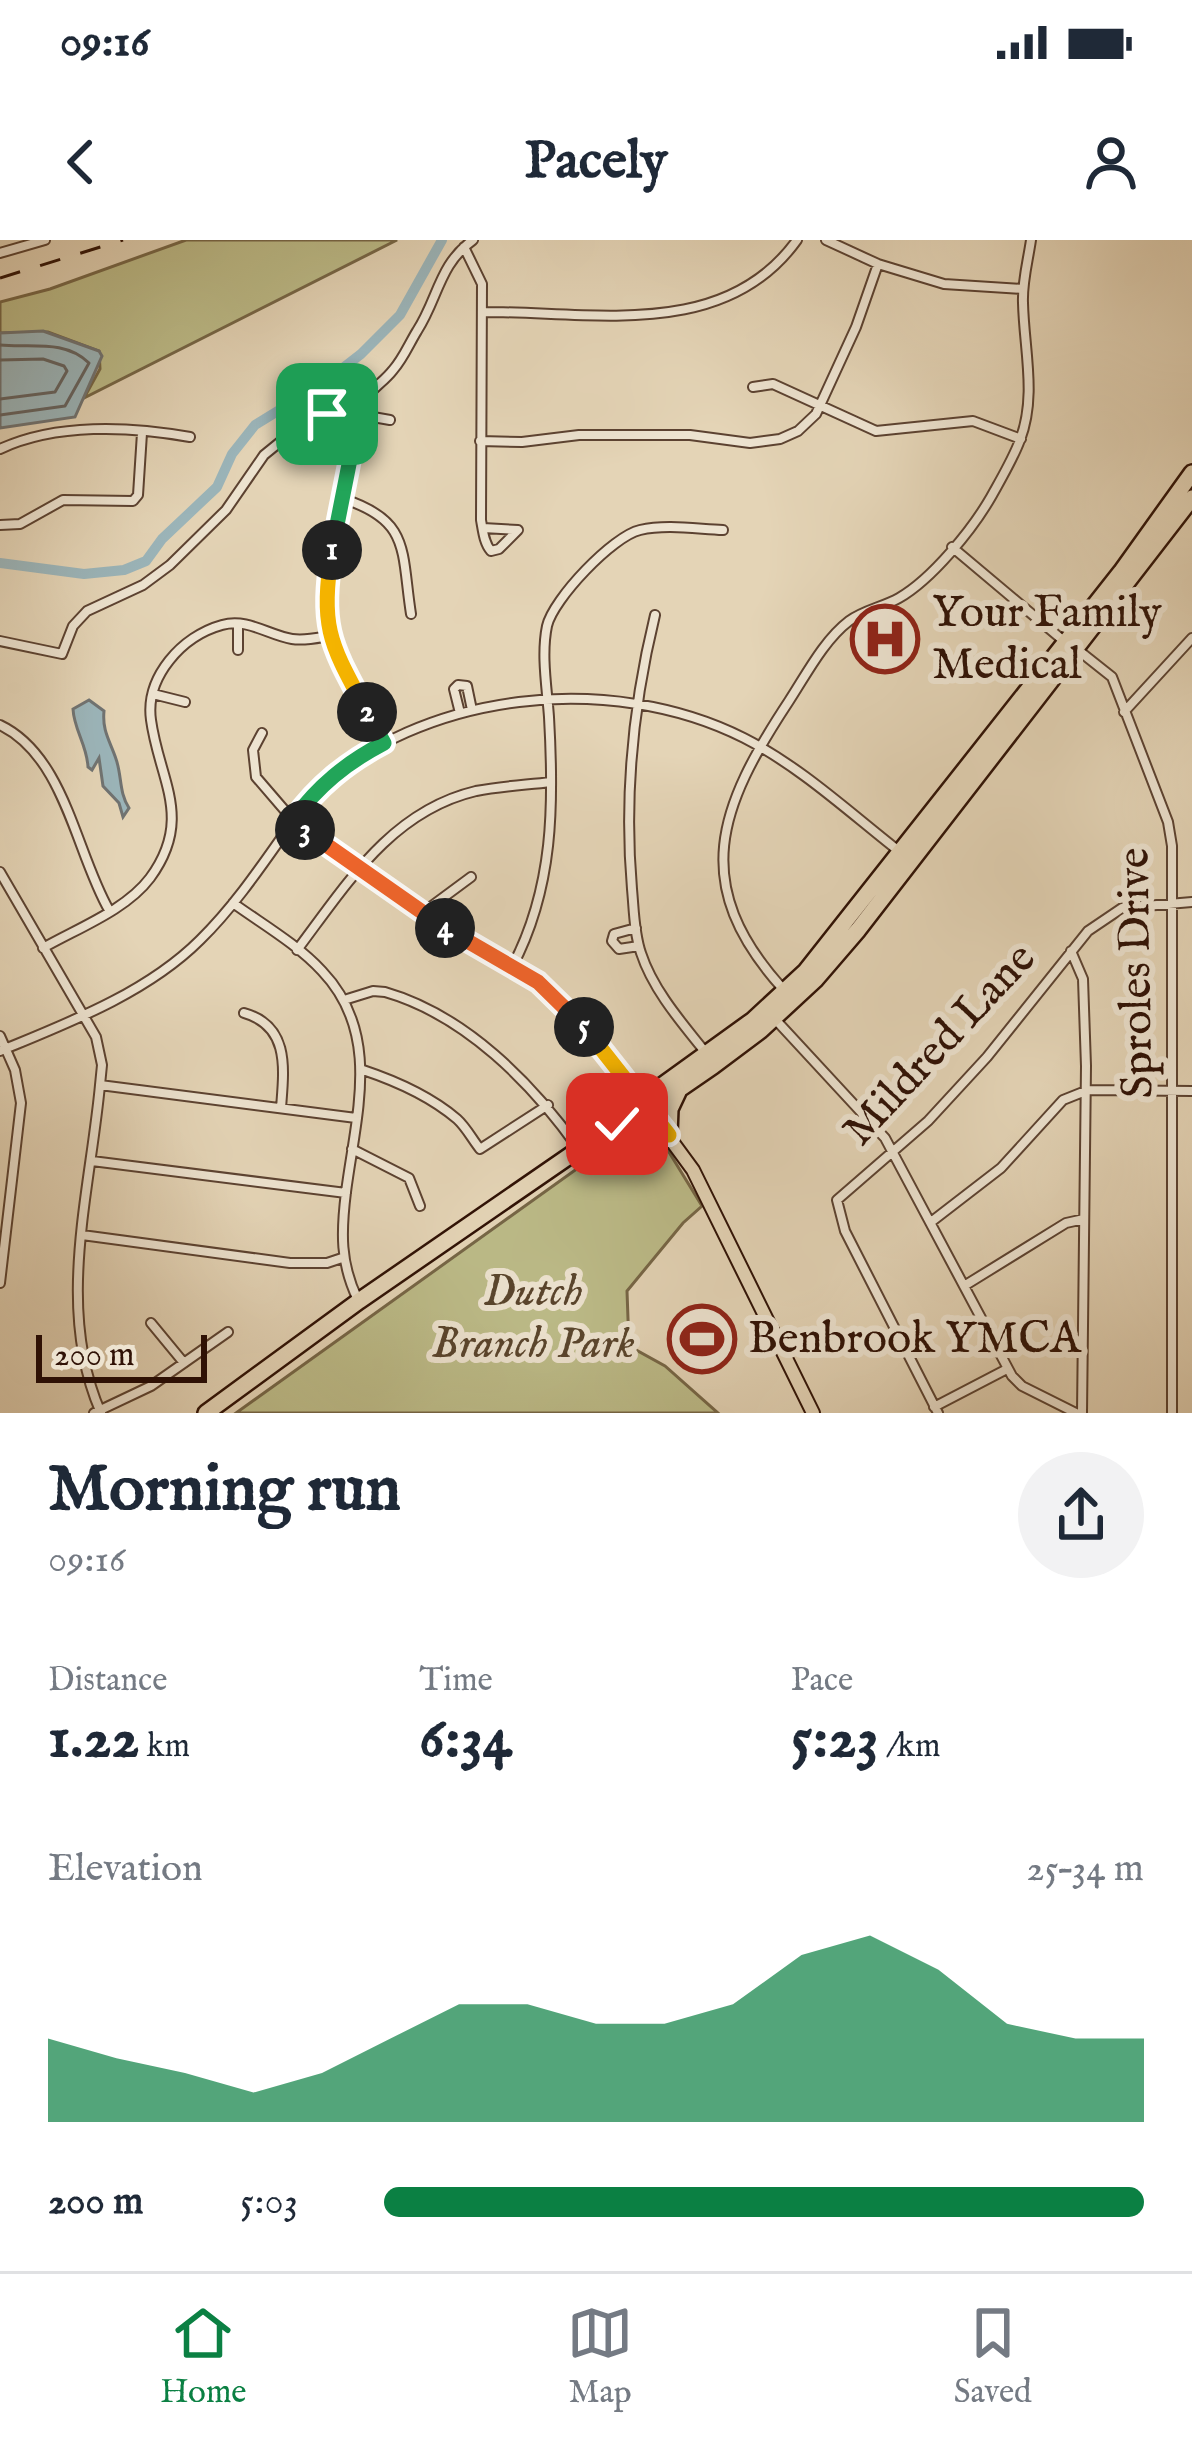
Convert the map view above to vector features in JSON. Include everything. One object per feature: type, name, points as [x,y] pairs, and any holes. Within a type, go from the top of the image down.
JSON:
[{"type":"highway","points":[[642,1107],[680,1090],[826,968],[1192,473]]},
{"type":"highway","points":[[1069,645],[1185,521],[1192,498]]},
{"type":"highway","points":[[206,1413],[359,1301],[642,1107],[707,1054],[770,1014],[905,856]]},
{"type":"highway","points":[[669,1135],[670,1109],[680,1090]]},
{"type":"main road","points":[[642,1107],[693,1170],[813,1413]]},
{"type":"main road","points":[[617,1124],[642,1124],[669,1135]]},
{"type":"street","points":[[0,253],[45,240]]},
{"type":"street","points":[[384,743],[329,636],[327,587],[341,498],[359,414],[373,387],[395,369],[423,322],[437,283],[473,240]]},
{"type":"street","points":[[482,312],[579,316],[703,308],[730,298],[782,262],[797,240]]},
{"type":"street","points":[[826,240],[944,284],[1023,289]]},
{"type":"street","points":[[786,992],[744,939],[727,889],[725,824],[758,746],[839,631],[855,617],[908,592],[952,547],[979,515],[1021,439],[1030,377],[1023,289],[1031,240]]},
{"type":"street","points":[[464,247],[482,284],[479,441],[483,528],[487,546],[496,551],[518,530],[483,528]]},
{"type":"street","points":[[479,441],[690,434],[765,443],[798,431],[820,406],[856,327],[878,263]]},
{"type":"street","points":[[752,387],[773,384],[877,431],[973,421],[1021,439]]},
{"type":"street","points":[[0,641],[62,654],[73,626],[87,611],[155,578],[203,533],[241,492],[264,454],[327,414],[339,411],[390,420]]},
{"type":"street","points":[[0,449],[43,432],[190,437]]},
{"type":"street","points":[[0,525],[20,524],[63,500],[133,501],[138,495],[142,433]]},
{"type":"street","points":[[341,498],[374,508],[392,526],[400,544],[411,614]]},
{"type":"street","points":[[512,967],[530,932],[548,862],[548,622],[556,605],[584,573],[635,531],[723,530]]},
{"type":"street","name":"Sproles Drive","points":[[952,547],[1108,672],[1168,822],[1173,904],[1172,1413]]},
{"type":"street","points":[[656,615],[637,704],[628,806],[636,928],[657,987],[707,1054]]},
{"type":"street","points":[[43,948],[136,894],[168,840],[173,807],[151,720],[153,694],[173,655],[199,634],[226,623],[290,639],[329,636]]},
{"type":"street","points":[[238,624],[238,650]]},
{"type":"street","points":[[1124,712],[1192,638]]},
{"type":"street","points":[[460,713],[454,689],[463,684],[472,710]]},
{"type":"street","points":[[153,694],[185,702]]},
{"type":"street","points":[[3,1050],[84,1016],[185,953],[233,903],[331,777],[384,743],[472,710],[548,701],[637,704],[697,718],[758,746],[905,856]]},
{"type":"street","points":[[0,725],[19,735],[54,784],[92,881],[109,910]]},
{"type":"street","points":[[262,734],[254,750],[256,777],[293,820],[421,914],[557,998],[642,1107]]},
{"type":"street","points":[[297,950],[358,869],[397,829],[448,801],[478,791],[551,782]]},
{"type":"street","points":[[0,872],[99,1047],[100,1085],[82,1235],[78,1332],[83,1368],[98,1412],[136,1395],[228,1332]]},
{"type":"street","points":[[421,914],[471,877]]},
{"type":"street","points":[[0,898],[12,892]]},
{"type":"street","name":"Mildred Lane","points":[[936,1410],[844,1231],[836,1204],[895,1152],[987,1057],[1088,931],[1122,908],[1192,902]]},
{"type":"street","points":[[233,903],[323,972],[344,1000],[359,1037],[363,1070],[342,1258],[359,1301]]},
{"type":"street","points":[[636,928],[614,934],[612,941],[620,949],[639,946]]},
{"type":"street","points":[[770,1014],[895,1152],[1007,1370],[1022,1386],[1079,1413],[1084,980],[1071,951]]},
{"type":"street","points":[[344,1000],[373,991],[396,995],[500,1058],[548,1106],[579,1149]]},
{"type":"street","points":[[244,1013],[263,1020],[277,1037],[284,1063],[281,1108]]},
{"type":"street","points":[[0,1036],[19,1084],[21,1115],[0,1283]]},
{"type":"street","points":[[363,1070],[439,1106],[458,1119],[480,1149],[548,1106]]},
{"type":"street","points":[[100,1085],[356,1118]]},
{"type":"street","points":[[931,1222],[1001,1168],[1063,1100],[1085,1091],[1192,1091]]},
{"type":"street","points":[[352,1149],[409,1178],[420,1206]]},
{"type":"street","points":[[92,1161],[346,1193]]},
{"type":"street","points":[[964,1286],[1066,1222],[1084,1219]]},
{"type":"street","points":[[82,1235],[290,1263],[342,1258]]},
{"type":"street","points":[[152,1323],[184,1363]]},
{"type":"street","points":[[936,1410],[1007,1370]]},
{"type":"green space","points":[[186,240],[397,240],[84,398],[100,369],[99,351],[48,332],[0,333],[0,302]]},
{"type":"green space","name":"Dutch Branch Park","points":[[638,1125],[664,1144],[702,1206],[627,1291],[629,1346],[665,1366],[718,1413],[236,1413]]},
{"type":"water","points":[[43,331],[102,356],[75,417],[0,428],[0,333]]},
{"type":"water","points":[[89,700],[104,711],[105,730],[129,808],[123,817],[119,803],[103,786],[99,758],[92,770],[88,767],[73,709]]},
{"type":"waterway","points":[[0,563],[84,574],[124,570],[146,561],[162,539],[217,487],[232,454],[255,425],[325,382],[400,315],[442,240]]},
{"type":"railway","points":[[0,278],[123,240]]},
{"type":"place","name":"Your Family Medical","points":[[885,639]]},
{"type":"place","name":"Benbrook YMCA","points":[[702,1339]]},
{"type":"route","points":[[327,414],[359,414],[327,587],[329,636],[384,743],[331,777],[293,820],[421,914],[548,990],[612,1061],[669,1135],[642,1124],[617,1124]]}]
